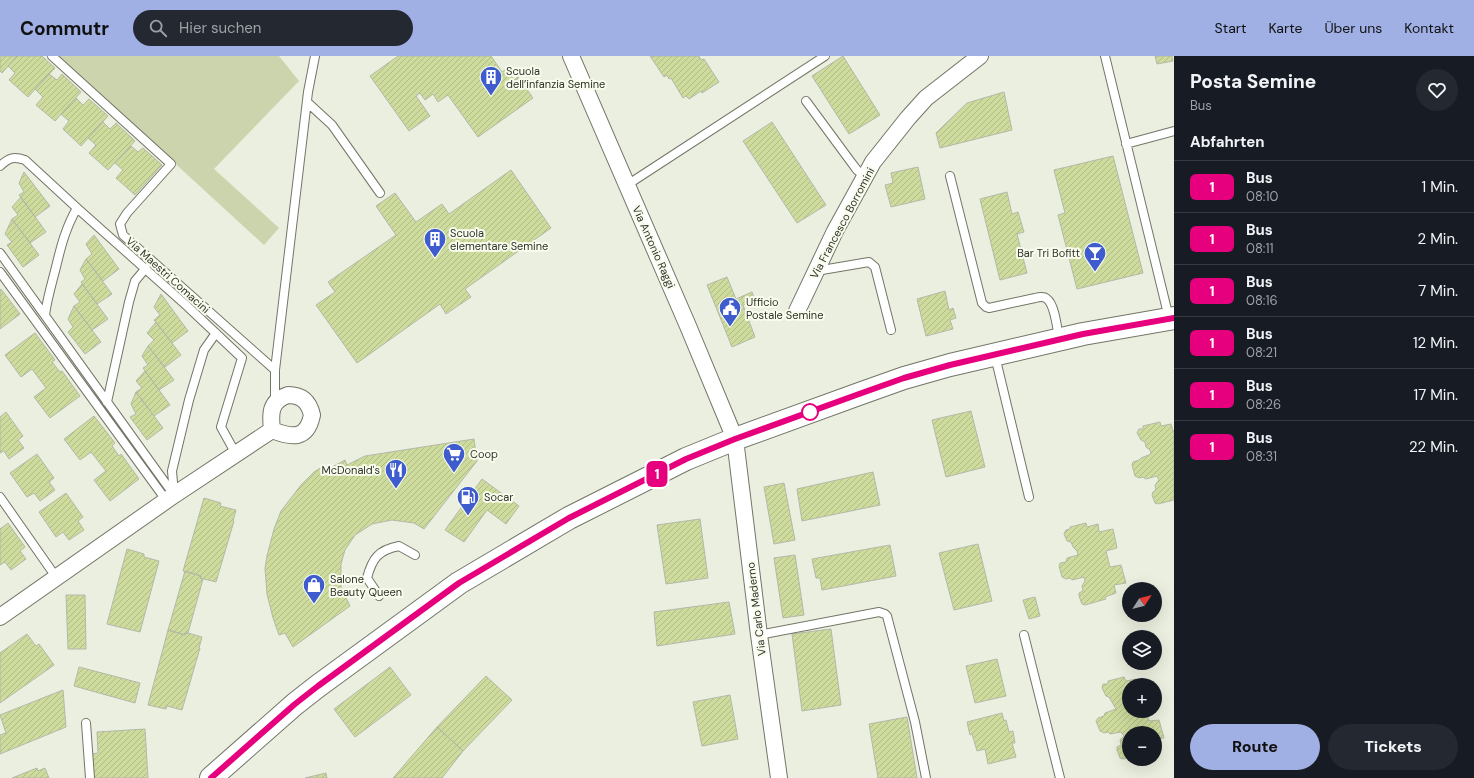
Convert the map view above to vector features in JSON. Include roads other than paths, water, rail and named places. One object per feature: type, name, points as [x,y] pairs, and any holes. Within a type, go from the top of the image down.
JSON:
[{"type":"main road","points":[[211,778],[312,690],[459,583],[569,518],[686,459],[735,439],[904,378],[995,354],[1060,339],[1172,319]]},
{"type":"street","name":"Via Antonio Raggi","points":[[571,56],[688,326],[735,439]]},
{"type":"street","name":"Via Francesco Borromini","points":[[796,311],[835,231],[873,162],[926,98],[980,56]]},
{"type":"street","points":[[295,395],[307,402],[312,415],[308,427],[304,432],[298,435],[284,435],[272,430],[270,414],[275,403],[282,397],[295,395]]},
{"type":"street","points":[[0,617],[170,497],[272,430]]},
{"type":"street","name":"Via Carlo Maderno","points":[[735,439],[759,635],[779,778]]},
{"type":"lane","name":"Via Maestri Comacini","points":[[52,56],[171,164],[127,213],[120,224],[123,235],[275,370]]},
{"type":"lane","points":[[275,403],[275,370],[307,102],[316,56]]},
{"type":"lane","points":[[627,185],[825,56]]},
{"type":"lane","points":[[1105,56],[1126,144],[1172,319]]},
{"type":"lane","points":[[806,101],[857,170],[866,177]]},
{"type":"lane","points":[[307,102],[332,125],[380,193]]},
{"type":"lane","points":[[1126,144],[1174,131]]},
{"type":"lane","name":"Via Maestri Comacini","points":[[0,166],[8,159],[17,157],[25,160],[76,208],[146,268],[242,358],[222,427],[236,454]]},
{"type":"lane","points":[[950,176],[982,303],[989,308],[1035,298],[1043,297],[1048,299],[1054,309],[1060,339]]},
{"type":"lane","points":[[45,315],[47,299],[62,245],[69,222],[76,208]]},
{"type":"lane","points":[[0,253],[107,402],[170,497]]},
{"type":"lane","points":[[816,271],[869,262],[872,263],[875,267],[891,330]]},
{"type":"lane","name":"Via Maestri Comacini","points":[[107,402],[135,281],[146,268]]},
{"type":"lane","points":[[0,272],[170,497]]},
{"type":"lane","points":[[170,497],[172,471],[189,400],[204,350],[216,333]]},
{"type":"lane","points":[[995,354],[1029,497]]},
{"type":"lane","points":[[0,497],[56,577]]},
{"type":"lane","points":[[379,596],[367,578],[370,566],[376,556],[387,548],[398,546],[415,555]]},
{"type":"lane","points":[[759,635],[879,612],[885,614],[887,616],[915,722],[926,778]]},
{"type":"lane","points":[[1024,635],[1060,778]]},
{"type":"lane","points":[[86,723],[90,778]]},
{"type":"place","name":"Scuola dell’infanzia Semine","points":[[491,96]]},
{"type":"place","name":"Scuola elementare Semine","points":[[435,258]]},
{"type":"place","name":"Bar Tri Bofitt","points":[[1095,272]]},
{"type":"place","name":"Ufficio Postale Semine","points":[[730,328]]},
{"type":"place","name":"Coop","points":[[454,474]]},
{"type":"place","name":"McDonald's","points":[[396,490]]},
{"type":"place","name":"Socar","points":[[468,516]]},
{"type":"place","name":"Salone Beauty Queen","points":[[314,604]]}]
